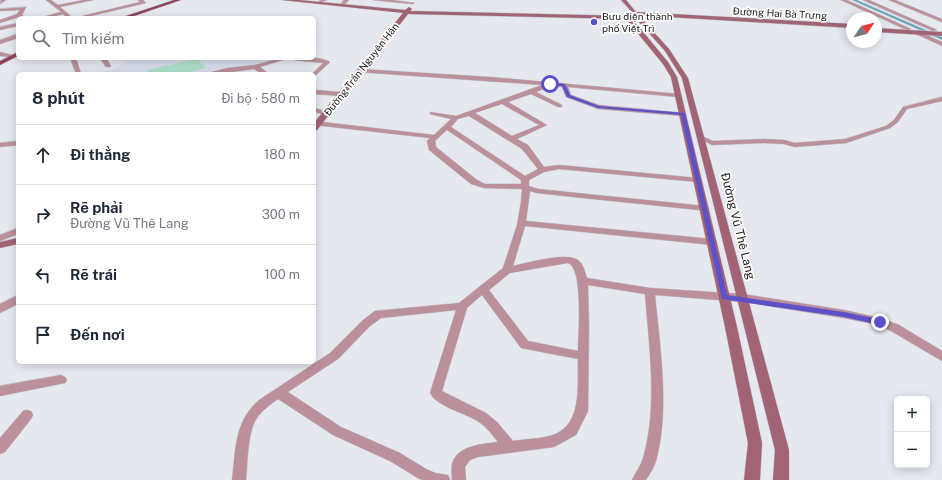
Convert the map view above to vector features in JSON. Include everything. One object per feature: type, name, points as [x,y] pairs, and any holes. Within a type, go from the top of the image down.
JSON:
[{"type":"main road","points":[[129,16],[175,0]]},
{"type":"main road","points":[[138,16],[188,0]]},
{"type":"main road","points":[[0,59],[16,52]]},
{"type":"main road","points":[[0,63],[16,55]]},
{"type":"street","points":[[0,3],[4,0]]},
{"type":"street","points":[[48,0],[68,16]]},
{"type":"street","points":[[84,16],[144,3],[140,0]]},
{"type":"street","name":"Đường Hai Bà Trưng","points":[[284,0],[408,10],[632,15],[846,26]]},
{"type":"street","name":"Đường Hai Bà Trưng","points":[[312,0],[345,2],[408,10]]},
{"type":"street","points":[[375,0],[415,1]]},
{"type":"street","name":"Đường Vũ Thê Lang","points":[[615,0],[667,50],[684,76],[702,138],[782,450],[781,480]]},
{"type":"street","name":"Đường Vũ Thê Lang","points":[[622,0],[673,76],[705,210],[755,442],[752,480]]},
{"type":"street","points":[[843,0],[904,30]]},
{"type":"street","points":[[865,0],[935,30]]},
{"type":"street","points":[[891,0],[942,21]]},
{"type":"street","points":[[56,7],[84,1],[90,2]]},
{"type":"street","points":[[408,10],[415,1]]},
{"type":"street","points":[[124,3],[140,13]]},
{"type":"street","points":[[0,10],[25,9],[19,15]]},
{"type":"street","points":[[95,9],[100,12]]},
{"type":"street","name":"Đường Trần Nguyên Hãn","points":[[326,112],[408,10]]},
{"type":"street","points":[[50,16],[63,13]]},
{"type":"street","name":"Đường Hai Bà Trưng","points":[[632,15],[846,29]]},
{"type":"street","points":[[0,22],[16,16]]},
{"type":"street","points":[[917,22],[932,17]]},
{"type":"street","points":[[0,30],[16,25]]},
{"type":"street","points":[[882,28],[918,33],[942,34]]},
{"type":"street","points":[[882,30],[942,30]]},
{"type":"street","points":[[0,33],[16,36]]},
{"type":"street","points":[[918,33],[942,44]]},
{"type":"street","points":[[0,42],[16,36]]},
{"type":"street","points":[[0,54],[9,55]]},
{"type":"street","points":[[74,60],[79,72]]},
{"type":"street","points":[[104,60],[108,66]]},
{"type":"street","points":[[217,72],[255,67],[279,60]]},
{"type":"street","points":[[310,60],[327,62],[316,73]]},
{"type":"street","points":[[255,67],[263,72]]},
{"type":"street","points":[[360,70],[678,95]]},
{"type":"street","points":[[673,76],[684,76]]},
{"type":"street","points":[[550,84],[504,102],[456,118],[434,137],[431,141],[432,148],[479,184],[491,187],[526,183],[542,170],[559,168],[698,180]]},
{"type":"street","points":[[564,85],[568,96],[598,107],[683,114]]},
{"type":"street","points":[[316,92],[342,94]]},
{"type":"street","points":[[531,92],[560,106]]},
{"type":"street","points":[[702,138],[712,143],[768,141],[784,142],[795,145],[846,141],[888,127],[896,121],[905,108],[942,99]]},
{"type":"street","points":[[504,102],[544,125],[513,138]]},
{"type":"street","points":[[316,110],[326,112]]},
{"type":"street","points":[[316,122],[326,112]]},
{"type":"street","points":[[432,112],[456,118]]},
{"type":"street","points":[[470,113],[513,138],[530,152],[542,170]]},
{"type":"street","points":[[316,123],[434,137]]},
{"type":"street","points":[[446,127],[459,134],[537,191],[622,199],[705,210]]},
{"type":"street","points":[[0,144],[16,143]]},
{"type":"street","points":[[507,270],[522,223],[526,183]]},
{"type":"street","points":[[522,223],[712,242]]},
{"type":"street","points":[[0,238],[16,232]]},
{"type":"street","points":[[0,245],[16,241]]},
{"type":"street","points":[[239,480],[249,419],[258,408],[333,357],[371,319],[379,314],[462,306],[507,270],[556,261],[569,260],[575,262],[578,266],[583,281],[583,356],[582,411],[572,431],[554,441],[477,451],[465,456],[458,465],[459,480]]},
{"type":"street","points":[[583,281],[650,291],[743,298],[844,314],[880,322],[895,328],[942,357]]},
{"type":"street","points":[[483,289],[525,345],[583,356]]},
{"type":"street","points":[[638,480],[649,462],[655,437],[657,385],[650,291]]},
{"type":"street","points":[[0,309],[16,300]]},
{"type":"street","points":[[462,306],[436,393],[441,398],[482,417],[493,426],[510,447]]},
{"type":"street","points":[[0,391],[60,380]]},
{"type":"street","points":[[279,393],[337,431],[395,457],[421,473],[434,479],[443,480]]},
{"type":"street","points":[[3,443],[27,415]]},
{"type":"shaded area","points":[[127,60],[270,60],[257,65],[226,67],[207,72],[103,72],[117,68]]},
{"type":"green space","points":[[192,60],[198,60],[206,68],[189,72],[148,72],[146,70]]},
{"type":"waterway","points":[[854,0],[942,39]]},
{"type":"place","name":"Bưu điện thành phố Việt Trì","points":[[594,22]]},
{"type":"route","points":[[550,84],[564,85],[568,96],[598,107],[683,114],[724,297],[743,298],[844,314],[880,322]]}]
